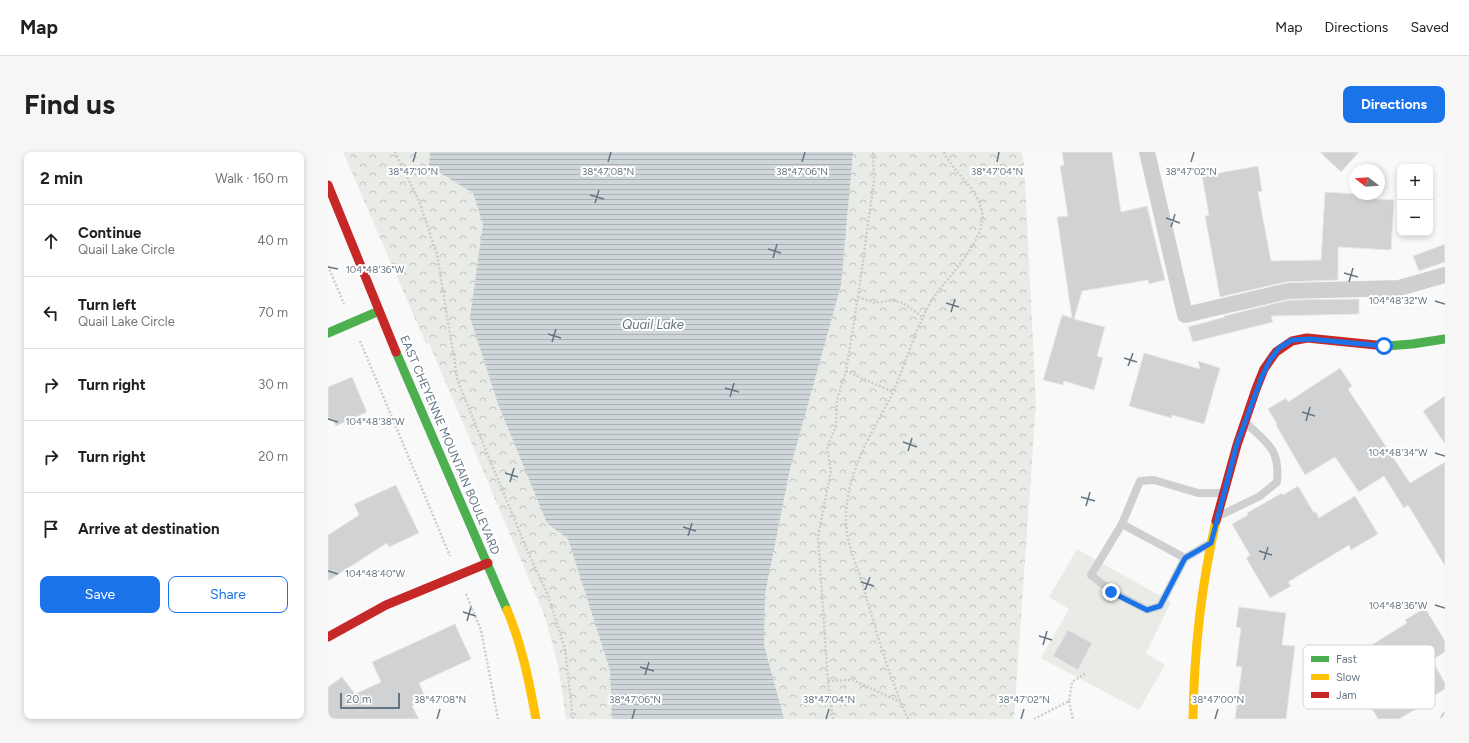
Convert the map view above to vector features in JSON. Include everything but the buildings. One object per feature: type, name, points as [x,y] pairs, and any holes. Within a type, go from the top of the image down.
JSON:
[{"type":"street","points":[[1147,152],[1185,315],[1288,291],[1399,288],[1445,275]]},
{"type":"street","name":"EAST CHEYENNE MOUNTAIN BOULEVARD","points":[[328,184],[379,311],[516,631],[527,670],[536,719]]},
{"type":"street","points":[[328,333],[379,311]]},
{"type":"street","points":[[1193,719],[1201,609],[1211,543],[1223,492],[1245,422],[1270,360],[1279,348],[1292,340],[1310,339],[1384,346],[1415,344],[1445,338]]},
{"type":"street","points":[[328,637],[386,604],[488,563]]},
{"type":"lane","points":[[1217,518],[1260,496],[1277,482],[1278,464],[1270,446],[1245,422]]},
{"type":"lane","points":[[1211,543],[1185,558],[1160,606],[1147,610],[1111,592],[1091,576],[1122,524],[1140,481],[1154,480],[1198,493],[1223,492]]},
{"type":"lane","points":[[1122,524],[1185,558]]},
{"type":"path","points":[[395,152],[419,200],[437,255],[458,382],[527,550],[548,595],[565,649],[573,719]]},
{"type":"path","points":[[833,719],[828,681],[818,536],[831,472],[827,447],[836,426],[837,400],[846,371],[858,297],[874,181],[873,152]]},
{"type":"path","points":[[908,719],[900,702],[847,532],[847,507],[853,474],[893,392],[924,318],[935,296],[979,236],[982,213],[973,190],[944,152]]},
{"type":"path","points":[[328,266],[481,630],[498,719]]},
{"type":"path","points":[[858,297],[875,303],[891,300],[903,303],[924,318]]},
{"type":"path","points":[[846,371],[893,392]]},
{"type":"path","points":[[1073,719],[1069,701],[1072,682],[1086,674]]},
{"type":"path","points":[[828,681],[853,680],[900,702]]},
{"type":"path","points":[[1034,719],[1069,701]]},
{"type":"green space","points":[[343,152],[1021,152],[1024,163],[1036,403],[1014,719],[566,719],[558,665],[545,617],[429,343],[426,344]]},
{"type":"green space","points":[[1077,549],[1171,602],[1146,653],[1165,665],[1139,710],[1041,658],[1069,609],[1049,597]]},
{"type":"water","name":"Quail Lake","points":[[430,152],[853,152],[841,285],[790,469],[765,594],[764,645],[784,719],[612,719],[610,670],[568,539],[547,523],[498,404],[470,317],[483,224],[473,193],[429,166]]},
{"type":"traffic: fast","points":[[328,333],[379,311]]},
{"type":"traffic: fast","points":[[1386,346],[1445,339]]},
{"type":"traffic: fast","points":[[396,352],[507,610]]},
{"type":"traffic: slow","points":[[1193,719],[1199,619],[1206,570],[1216,521]]},
{"type":"traffic: slow","points":[[507,610],[521,650],[536,719]]},
{"type":"traffic: jam","points":[[328,185],[396,352]]},
{"type":"traffic: jam","points":[[1216,521],[1237,445],[1256,389],[1264,369],[1276,352],[1292,341],[1307,338],[1386,346]]},
{"type":"traffic: jam","points":[[328,637],[386,605],[488,563]]},
{"type":"route","points":[[1111,592],[1147,610],[1160,606],[1185,558],[1211,543],[1223,492],[1237,444],[1262,376],[1270,360],[1279,348],[1292,340],[1310,339],[1384,346]]}]
